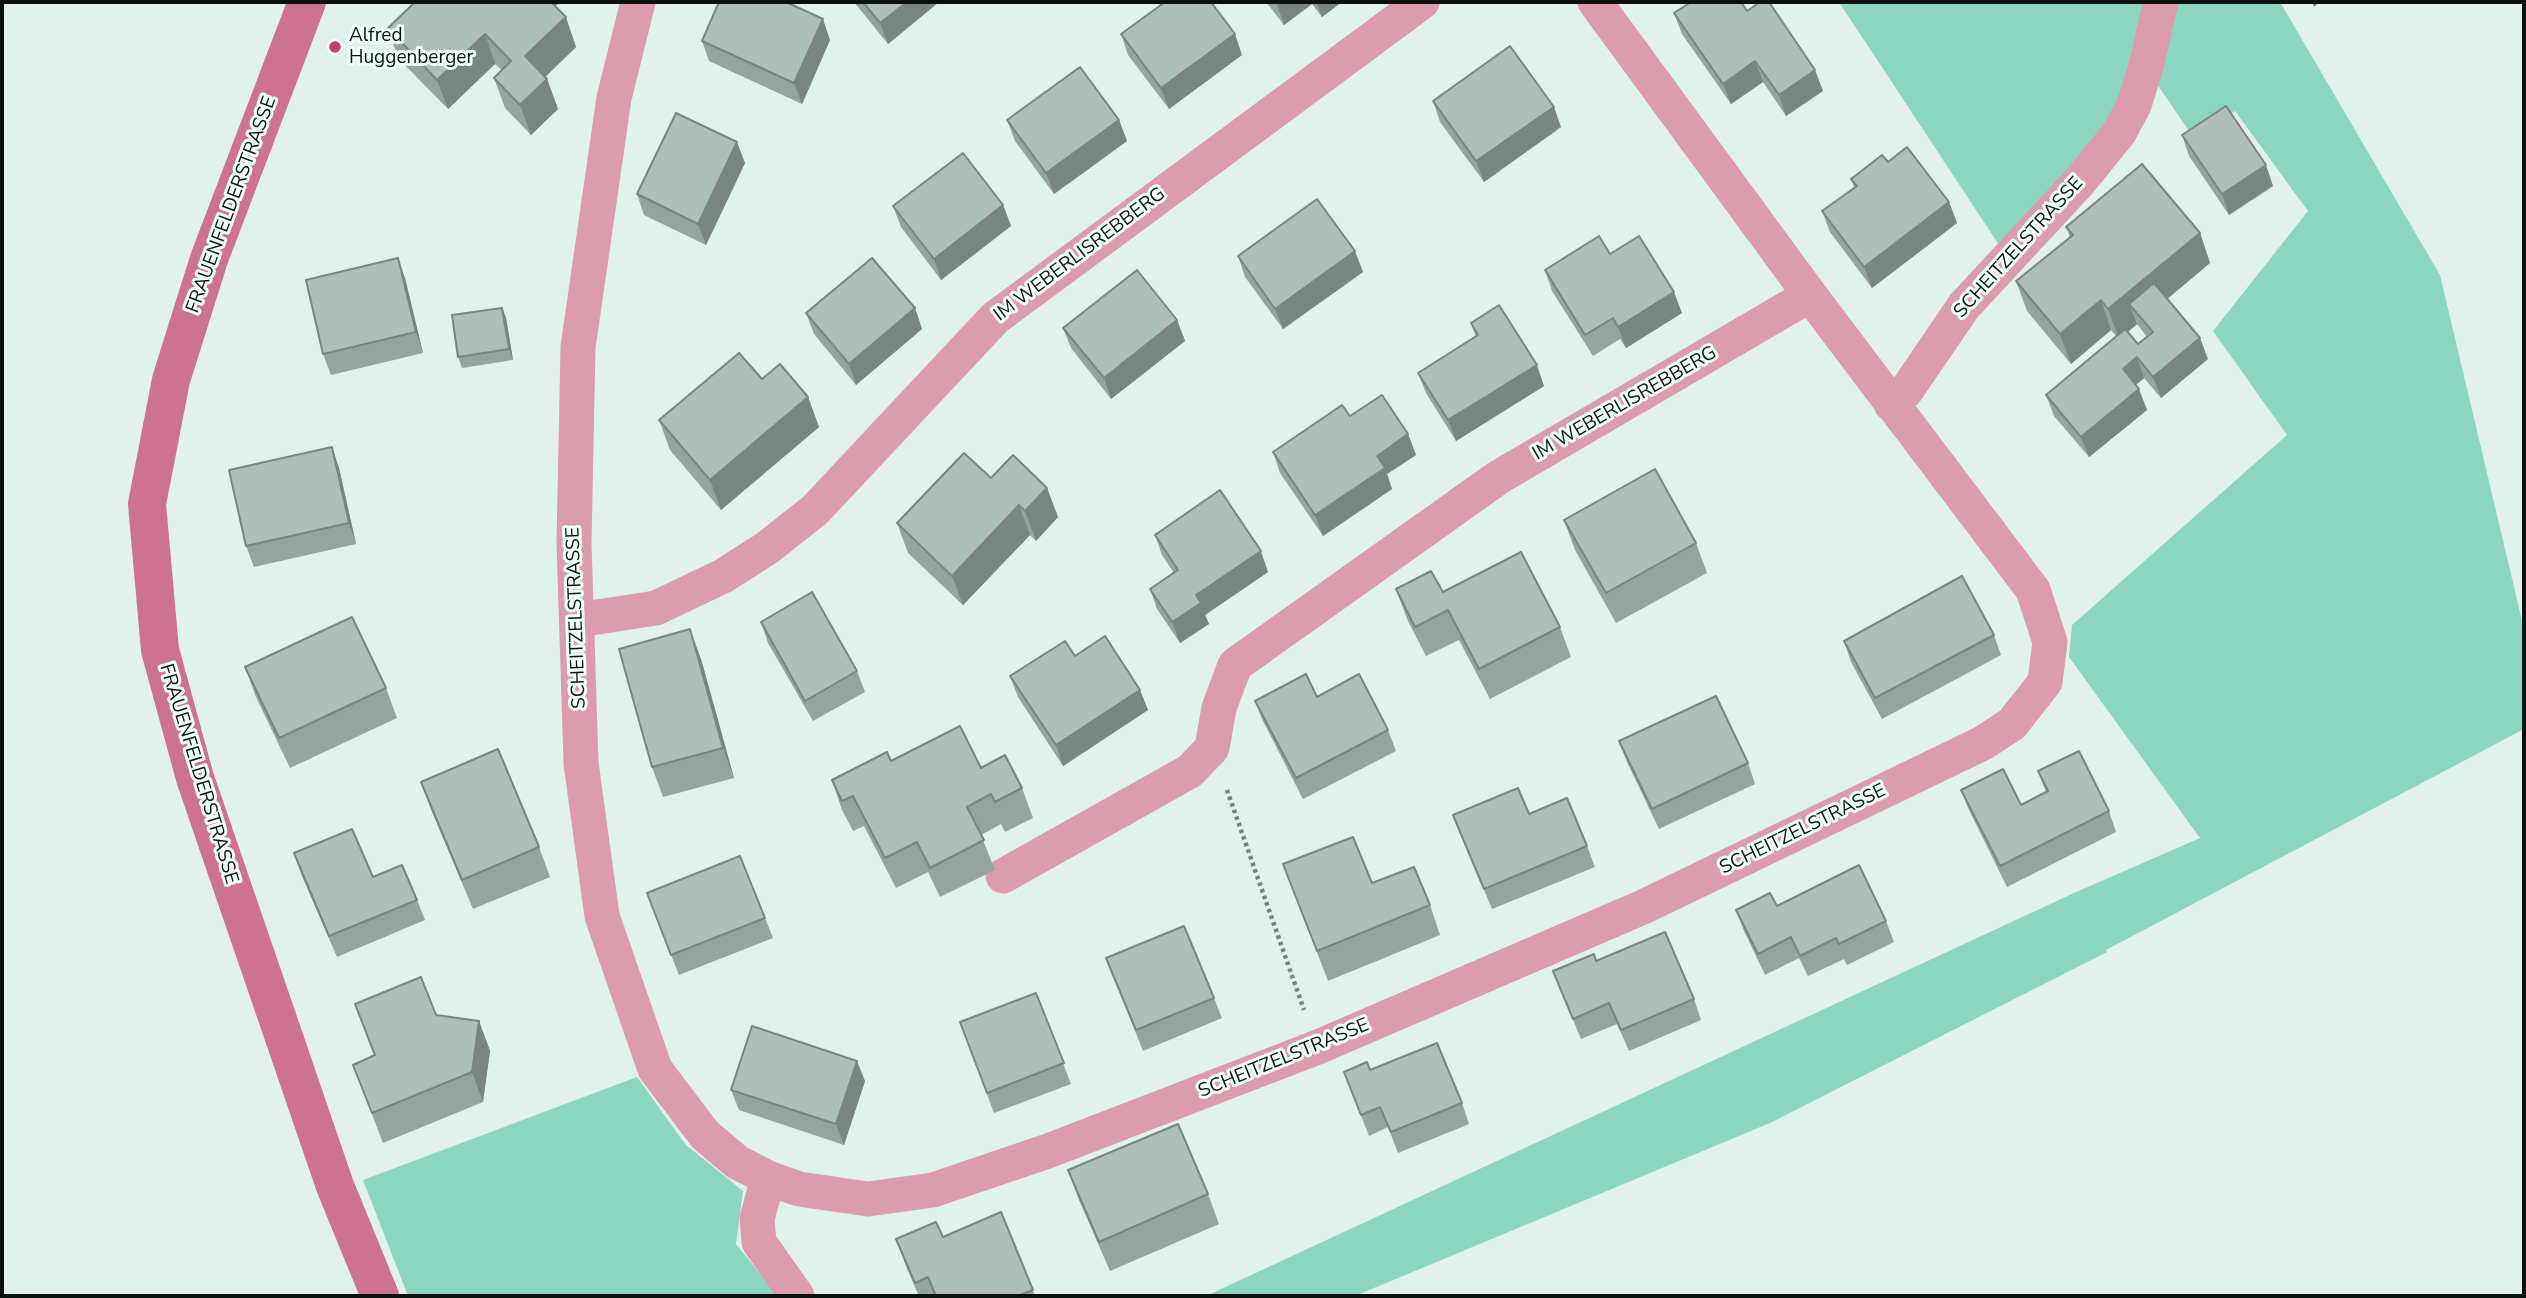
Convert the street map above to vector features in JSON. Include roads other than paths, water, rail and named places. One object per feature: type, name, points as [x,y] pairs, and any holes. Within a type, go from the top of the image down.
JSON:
[{"type":"street","name":"FRAUENFELDERSTRASSE","points":[[307,2],[209,259],[171,380],[147,505],[160,650],[195,778],[335,1186],[380,1296]]},
{"type":"street","name":"SCHEITZELSTRASSE","points":[[638,2],[614,98],[578,347],[574,543],[581,763],[602,916],[655,1069],[705,1135],[737,1162],[768,1178],[799,1189],[868,1199],[933,1190],[1048,1151],[1318,1047],[1643,907],[1983,743],[2012,724],[2045,682],[2050,642],[2032,590],[1891,404],[1906,391],[1964,306],[2080,181],[2119,133],[2134,105],[2161,2]]},
{"type":"street","name":"IM WEBERLISREBBERG","points":[[578,620],[656,608],[723,576],[767,548],[815,509],[995,318],[1422,2]]},
{"type":"street","points":[[1595,2],[1891,404]]},
{"type":"street","name":"IM WEBERLISREBBERG","points":[[1003,876],[1190,771],[1212,748],[1219,708],[1235,665],[1499,477],[1810,295]]},
{"type":"street","points":[[768,1178],[757,1219],[759,1242],[797,1296]]},
{"type":"place","name":"Alfred Huggenberger","points":[[335,47]]}]
